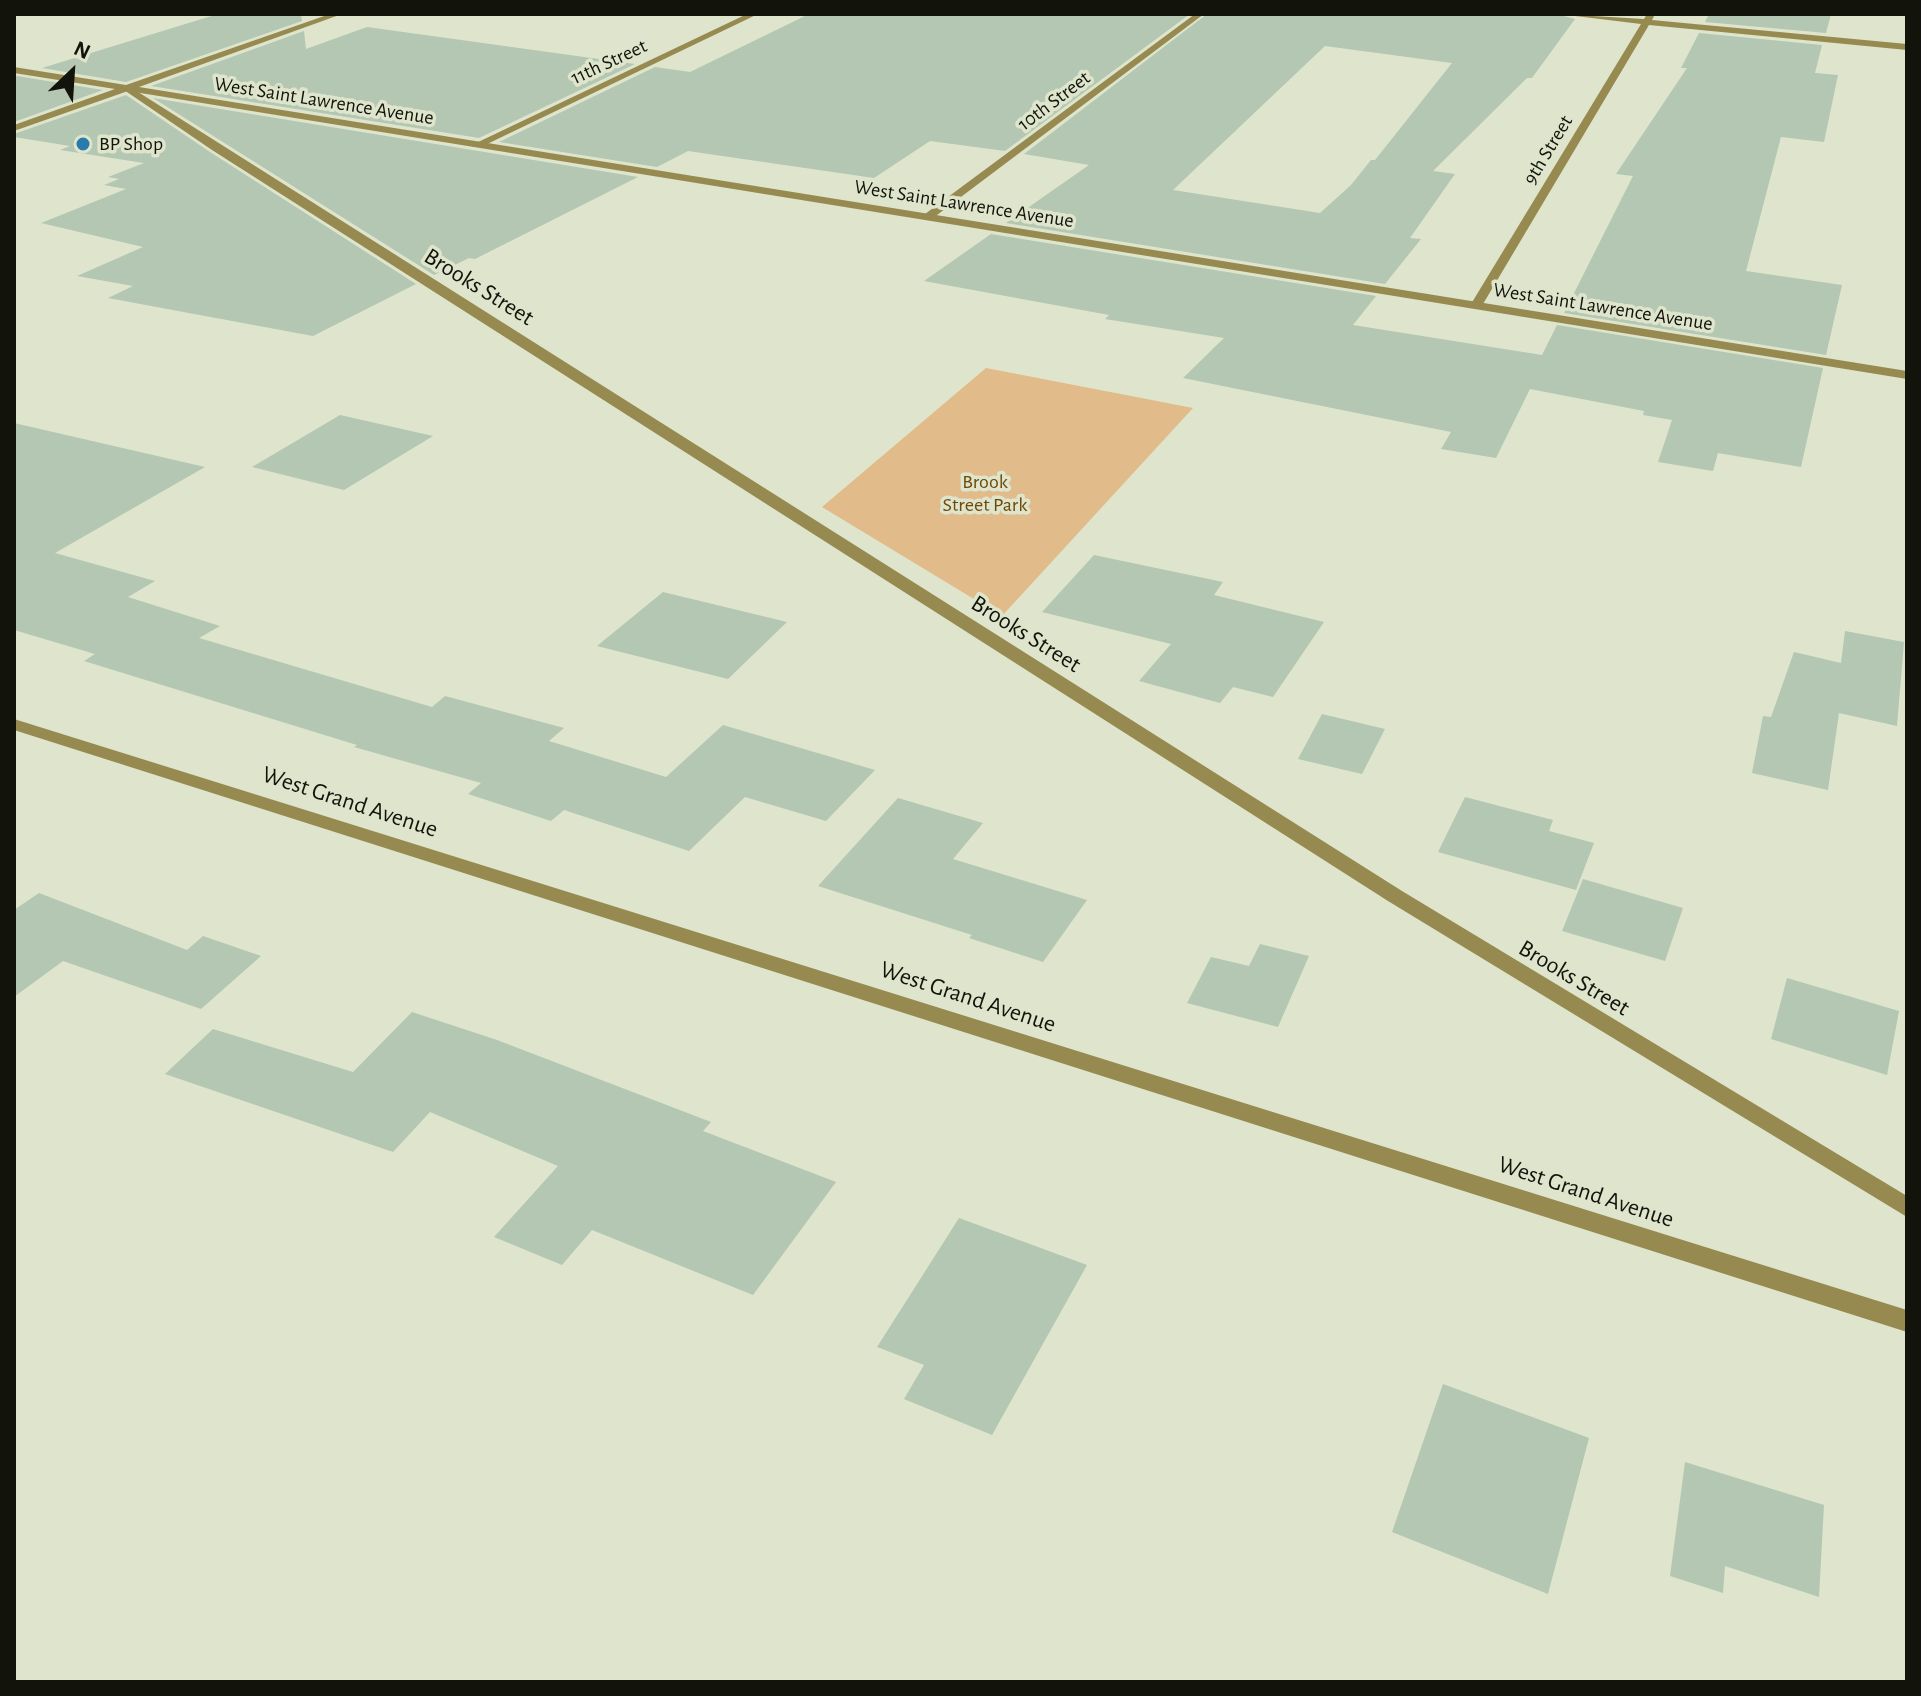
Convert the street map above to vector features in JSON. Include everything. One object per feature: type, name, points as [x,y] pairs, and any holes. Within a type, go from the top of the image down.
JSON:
[{"type":"street","points":[[14,128],[338,14]]},
{"type":"street","name":"11th Street","points":[[479,144],[754,14]]},
{"type":"street","name":"10th Street","points":[[929,216],[1200,14]]},
{"type":"street","points":[[1563,14],[1648,18],[1907,47]]},
{"type":"street","name":"9th Street","points":[[1477,304],[1648,18]]},
{"type":"street","name":"West Saint Lawrence Avenue","points":[[14,70],[1907,375]]},
{"type":"street","name":"Brooks Street","points":[[127,88],[241,164],[1381,888],[1907,1208]]},
{"type":"street","name":"West Grand Avenue","points":[[14,724],[1907,1321]]},
{"type":"green space","name":"Brook Street Park","points":[[986,368],[1193,408],[1002,616],[822,507]]},
{"type":"building","points":[[218,14],[301,14],[302,21],[126,82],[42,68]]},
{"type":"building","points":[[809,14],[1190,14],[1005,151],[930,141],[874,178],[688,151],[657,167],[499,142],[655,67],[690,72]]},
{"type":"building","points":[[1207,14],[1556,14],[1575,19],[1532,78],[1527,78],[1433,171],[1455,174],[1410,238],[1421,239],[1385,284],[1006,223],[1089,165],[1024,154]],"holes":[[[1325,46],[1452,63],[1375,160],[1371,160],[1351,185],[1320,213],[1173,190]]]},
{"type":"building","points":[[1709,14],[1831,14],[1826,33],[1705,22]]},
{"type":"building","points":[[367,27],[635,64],[479,138],[151,86],[304,31],[306,49]]},
{"type":"building","points":[[1699,33],[1822,45],[1815,73],[1838,75],[1824,142],[1781,137],[1746,271],[1842,285],[1826,355],[1564,313],[1633,176],[1616,174],[1687,68],[1681,68]]},
{"type":"building","points":[[14,77],[103,90],[14,122]]},
{"type":"building","points":[[126,95],[416,284],[313,336],[108,298],[133,286],[77,276],[143,247],[41,223],[126,189],[104,185],[119,179],[108,177],[144,163],[60,150],[70,146],[14,137],[14,134]]},
{"type":"building","points":[[153,98],[638,177],[475,259],[469,258],[434,275]]},
{"type":"building","points":[[991,234],[1376,296],[1353,325],[1542,355],[1557,325],[1823,368],[1801,467],[1718,453],[1713,471],[1658,462],[1672,420],[1643,415],[1644,411],[1530,389],[1496,458],[1441,449],[1451,432],[1183,378],[1224,338],[1105,319],[1109,315],[924,281]]},
{"type":"building","points":[[340,415],[433,436],[344,490],[252,467]]},
{"type":"building","points":[[14,423],[205,467],[55,553],[155,581],[128,597],[220,626],[199,638],[432,707],[445,696],[564,728],[549,741],[666,777],[723,725],[875,770],[826,821],[745,797],[689,851],[564,810],[551,821],[468,794],[481,783],[354,747],[357,745],[84,661],[95,654],[14,630]]},
{"type":"building","points":[[1094,555],[1223,582],[1214,595],[1324,622],[1273,697],[1233,687],[1220,703],[1139,681],[1171,644],[1042,612]]},
{"type":"building","points":[[663,592],[787,622],[728,679],[597,646]]},
{"type":"building","points":[[1845,631],[1904,642],[1897,726],[1839,713],[1828,790],[1752,773],[1763,716],[1771,717],[1794,652],[1841,663]]},
{"type":"building","points":[[1322,714],[1385,729],[1362,774],[1298,759]]},
{"type":"building","points":[[1465,797],[1553,820],[1549,831],[1594,843],[1576,890],[1438,852]]},
{"type":"building","points":[[898,798],[983,823],[953,859],[1087,900],[1043,962],[969,938],[972,935],[818,886]]},
{"type":"building","points":[[1583,879],[1683,908],[1665,961],[1562,931]]},
{"type":"building","points":[[39,893],[187,950],[203,936],[261,956],[201,1009],[63,961],[14,997],[14,910]]},
{"type":"building","points":[[1260,944],[1309,956],[1278,1027],[1187,1003],[1211,957],[1249,966]]},
{"type":"building","points":[[1787,978],[1899,1011],[1887,1075],[1771,1039]]},
{"type":"building","points":[[412,1012],[497,1040],[711,1122],[703,1131],[836,1182],[753,1295],[592,1230],[562,1265],[494,1237],[558,1166],[430,1112],[393,1152],[165,1074],[213,1029],[353,1072]]},
{"type":"building","points":[[959,1218],[1087,1265],[992,1435],[904,1399],[924,1365],[877,1347]]},
{"type":"building","points":[[1443,1384],[1589,1438],[1548,1594],[1392,1532]]},
{"type":"building","points":[[1685,1462],[1824,1505],[1819,1597],[1725,1566],[1723,1593],[1670,1576]]},
{"type":"place","name":"BP Shop","points":[[83,144]]}]
